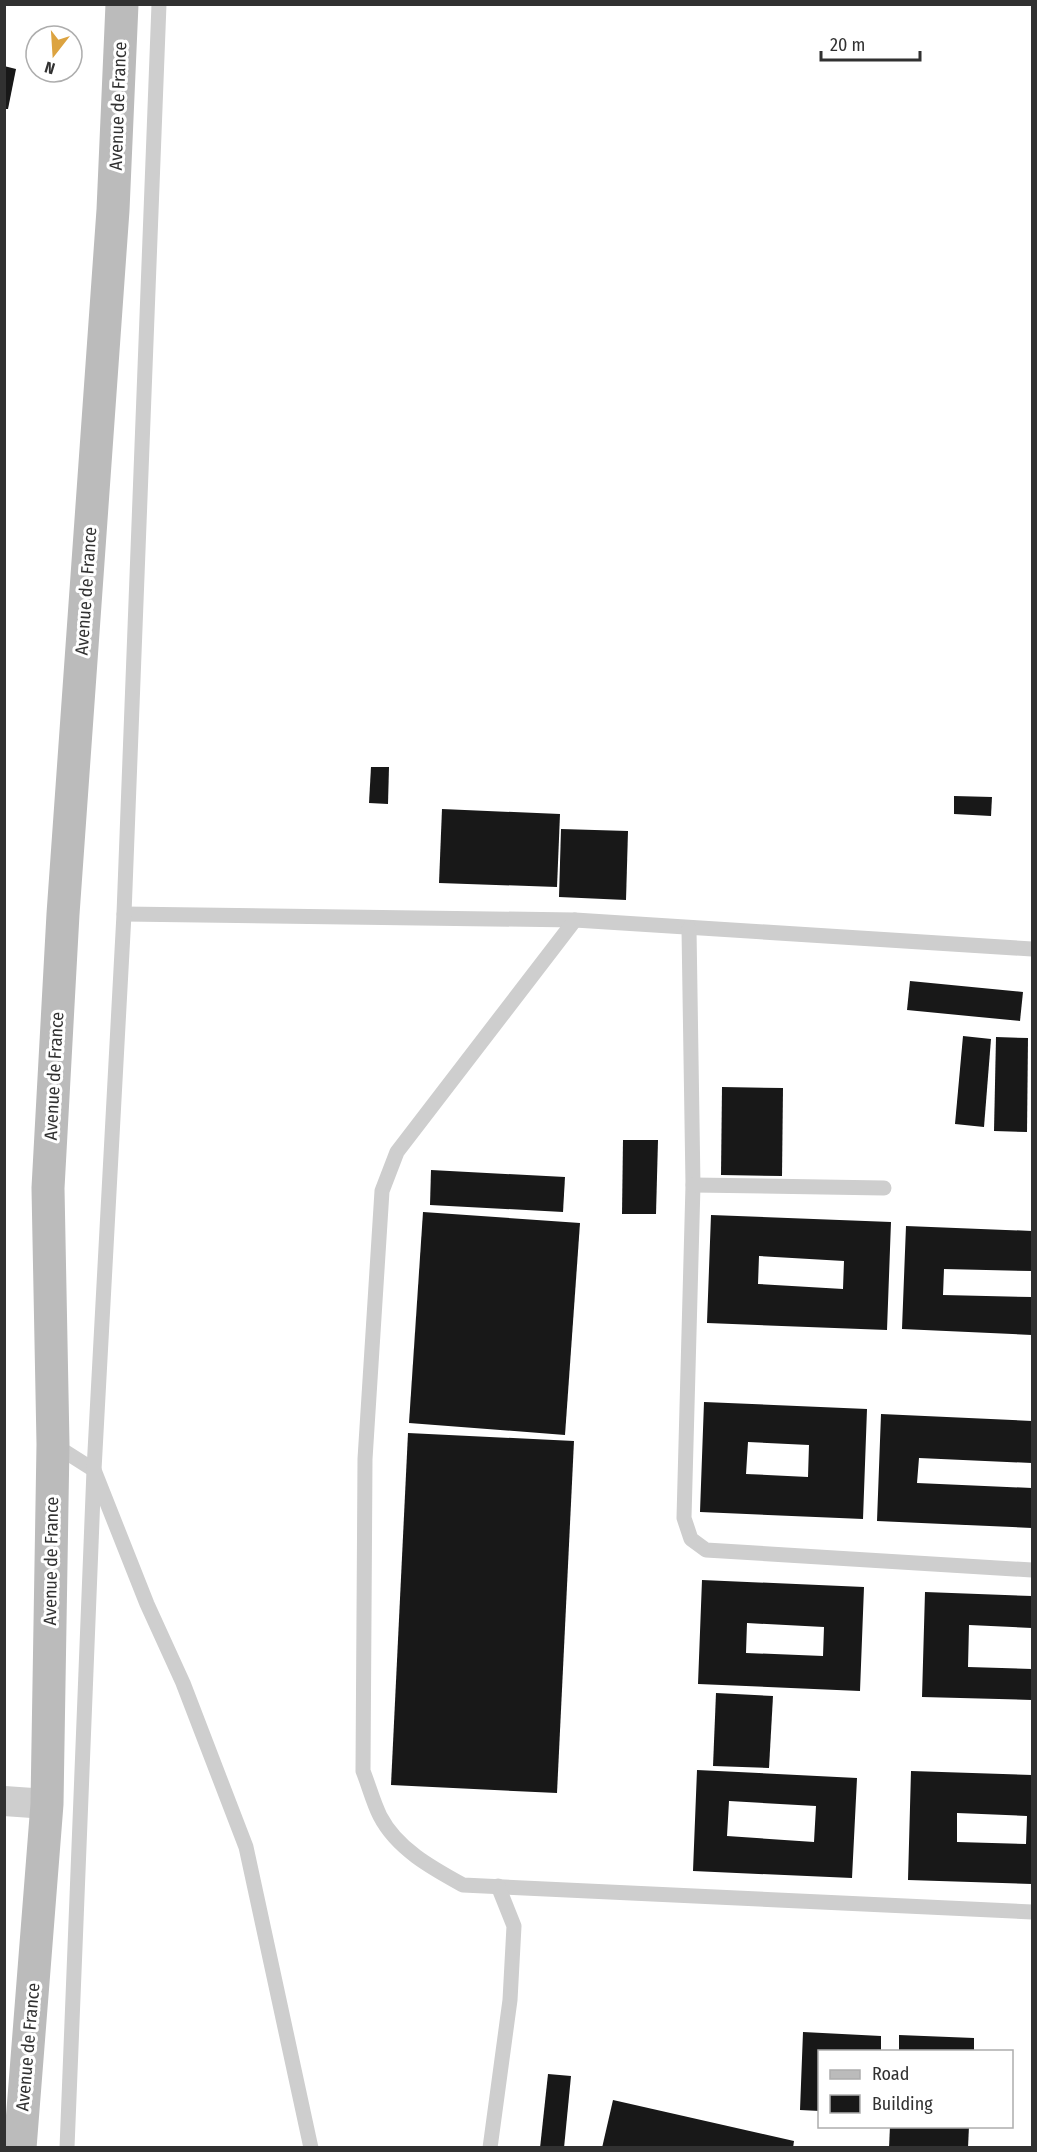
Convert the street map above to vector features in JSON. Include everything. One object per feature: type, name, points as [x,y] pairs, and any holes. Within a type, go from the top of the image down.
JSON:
[{"type":"street","name":"Avenue de France","points":[[20,2148],[47,1804],[54,1444],[48,1188],[63,902],[113,210],[122,4]]},
{"type":"street","points":[[4,1801],[47,1804]]},
{"type":"lane","points":[[67,2148],[94,1470],[124,914],[159,4]]},
{"type":"lane","points":[[124,914],[575,920],[1032,949]]},
{"type":"lane","points":[[575,920],[397,1152],[382,1191],[365,1459],[363,1771],[380,1817],[399,1841],[425,1864],[463,1885],[1032,1912]]},
{"type":"lane","points":[[689,928],[693,1185],[684,1518],[691,1539],[706,1550],[1032,1570]]},
{"type":"lane","points":[[693,1185],[884,1188]]},
{"type":"lane","points":[[54,1444],[94,1470],[147,1604],[183,1683],[246,1847],[311,2148]]},
{"type":"lane","points":[[489,2148],[510,2000],[514,1926],[498,1886]]},
{"type":"building","points":[[4,66],[16,69],[8,109],[4,109]]},
{"type":"building","points":[[371,767],[389,767],[388,804],[369,803]]},
{"type":"building","points":[[954,796],[992,797],[991,816],[954,814]]},
{"type":"building","points":[[442,809],[560,814],[557,887],[439,883]]},
{"type":"building","points":[[561,829],[628,831],[626,900],[559,897]]},
{"type":"building","points":[[910,981],[1023,992],[1020,1021],[907,1010]]},
{"type":"building","points":[[963,1036],[991,1039],[984,1127],[955,1124]]},
{"type":"building","points":[[996,1037],[1028,1038],[1027,1132],[994,1131]]},
{"type":"building","points":[[722,1087],[783,1088],[782,1176],[721,1175]]},
{"type":"building","points":[[623,1140],[658,1140],[656,1214],[622,1214]]},
{"type":"building","points":[[431,1170],[565,1177],[563,1212],[430,1205]]},
{"type":"building","points":[[423,1212],[580,1223],[565,1435],[409,1423]]},
{"type":"building","points":[[711,1215],[891,1222],[887,1330],[707,1323]],"holes":[[[759,1256],[844,1261],[843,1289],[758,1284]]]},
{"type":"building","points":[[906,1226],[1032,1231],[1032,1271],[944,1269],[943,1295],[1032,1297],[1032,1335],[902,1329]]},
{"type":"building","points":[[704,1402],[867,1409],[863,1519],[700,1512]],"holes":[[[748,1442],[809,1445],[808,1477],[746,1474]]]},
{"type":"building","points":[[881,1414],[1032,1421],[1032,1463],[919,1458],[917,1483],[1032,1488],[1032,1528],[877,1521]]},
{"type":"building","points":[[408,1433],[574,1441],[557,1793],[391,1785]]},
{"type":"building","points":[[702,1580],[864,1587],[860,1691],[698,1684]],"holes":[[[747,1623],[824,1627],[823,1656],[746,1653]]]},
{"type":"building","points":[[925,1592],[1032,1596],[1032,1628],[969,1625],[968,1667],[1032,1669],[1032,1700],[922,1697]]},
{"type":"building","points":[[716,1693],[773,1696],[769,1768],[713,1766]]},
{"type":"building","points":[[697,1770],[857,1778],[852,1878],[693,1871]],"holes":[[[729,1801],[816,1806],[814,1842],[727,1836]]]},
{"type":"building","points":[[911,1771],[1032,1775],[1032,1884],[908,1880]],"holes":[[[957,1813],[1027,1816],[1026,1844],[957,1842]]]},
{"type":"building","points":[[803,2032],[881,2036],[881,2050],[818,2050],[818,2111],[800,2110]]},
{"type":"building","points":[[899,2035],[974,2038],[974,2050],[899,2050]]},
{"type":"building","points":[[548,2074],[571,2076],[564,2148],[540,2148]]},
{"type":"building","points":[[613,2100],[794,2141],[793,2148],[602,2148]]},
{"type":"building","points":[[890,2128],[969,2128],[968,2148],[889,2148]]}]
